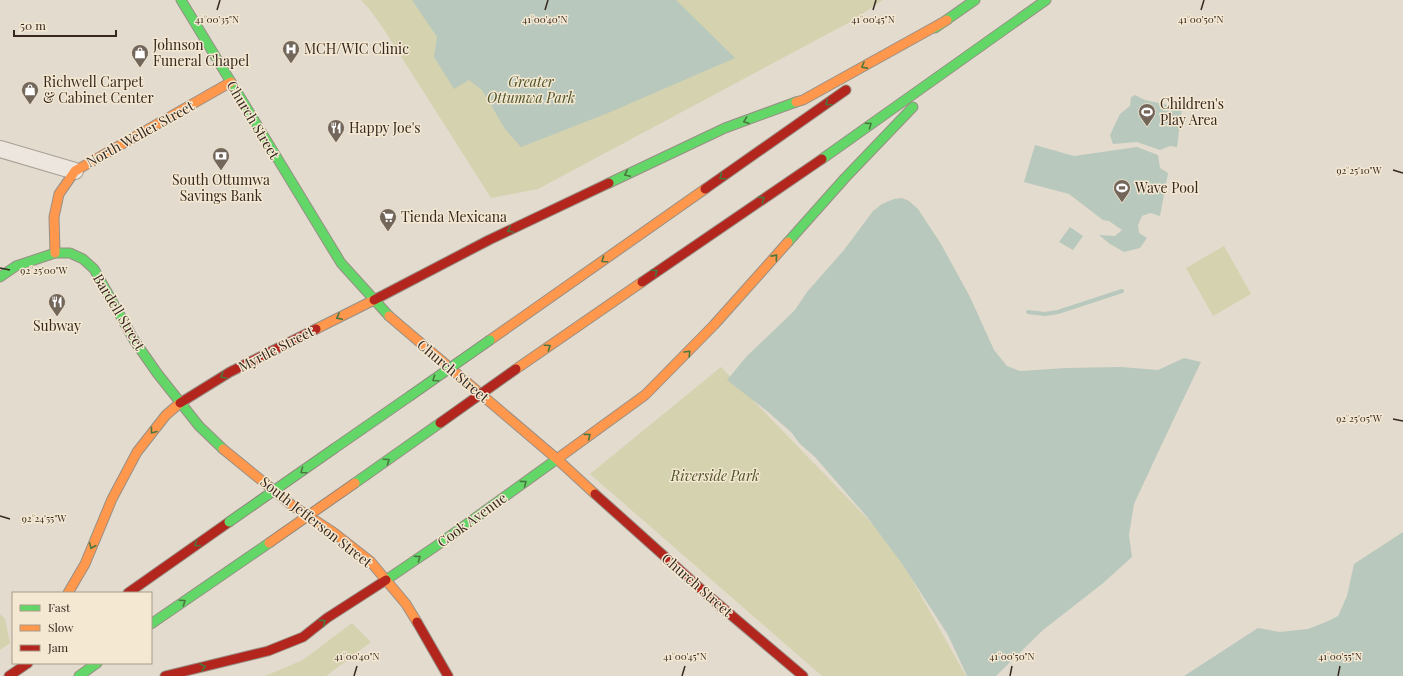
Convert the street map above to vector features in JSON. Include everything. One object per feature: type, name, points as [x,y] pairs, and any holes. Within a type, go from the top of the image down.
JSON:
[{"type":"main road","name":"Church Street","points":[[181,0],[341,263],[374,300],[388,315],[557,459],[711,598],[803,676]]},
{"type":"main road","points":[[869,74],[975,0]]},
{"type":"main road","points":[[152,623],[686,251],[813,165],[1046,0]]},
{"type":"main road","name":"Myrtle Street","points":[[69,592],[85,564],[112,499],[137,452],[166,415],[180,403],[230,372],[374,300],[489,240],[718,132],[803,100],[946,20]]},
{"type":"main road","name":"Cook Avenue","points":[[165,676],[268,651],[303,637],[327,618],[439,544],[603,424],[643,397],[680,362],[752,284],[883,136],[961,59]]},
{"type":"main road","name":"North Weller Street","points":[[75,170],[231,82]]},
{"type":"main road","points":[[129,592],[856,83]]},
{"type":"main road","points":[[0,277],[16,266],[55,253],[54,217],[59,194],[75,170]]},
{"type":"main road","name":"Bardell Street","points":[[55,253],[70,253],[83,259],[94,269],[134,340],[180,403]]},
{"type":"main road","name":"South Jefferson Street","points":[[180,403],[199,426],[225,451],[293,506],[333,532],[370,560],[406,604],[448,676]]},
{"type":"main road","points":[[1,676],[12,664]]},
{"type":"main road","points":[[9,676],[27,664]]},
{"type":"main road","points":[[79,676],[96,664]]},
{"type":"street","name":"North Weller Street","points":[[0,149],[75,170]]},
{"type":"green space","name":"Greater Ottumwa Park","points":[[361,0],[883,0],[850,22],[538,189],[491,198],[383,28]]},
{"type":"green space","points":[[1224,246],[1251,294],[1213,316],[1186,268]]},
{"type":"green space","name":"Riverside Park","points":[[721,367],[892,544],[966,676],[822,676],[590,474]]},
{"type":"green space","points":[[0,614],[5,619],[10,643],[0,650]]},
{"type":"green space","points":[[352,623],[371,642],[326,676],[265,676],[303,660]]},
{"type":"shaded area","points":[[412,0],[676,0],[735,58],[608,113],[521,147],[505,129],[482,90],[469,80],[454,89],[434,57],[437,37]]},
{"type":"shaded area","name":"Children's Play Area","points":[[1135,95],[1145,100],[1182,108],[1177,147],[1170,146],[1160,150],[1137,142],[1113,144],[1110,135],[1120,114],[1130,106],[1131,97]]},
{"type":"shaded area","name":"Wave Pool","points":[[1035,145],[1074,156],[1137,147],[1158,155],[1160,168],[1168,173],[1160,216],[1150,213],[1142,216],[1138,225],[1139,233],[1147,238],[1140,248],[1124,252],[1110,244],[1099,235],[1115,236],[1122,230],[1109,221],[1103,220],[1069,194],[1024,182]]},
{"type":"shaded area","points":[[902,198],[909,201],[918,209],[941,244],[970,297],[994,350],[1007,366],[1020,371],[1121,367],[1158,370],[1184,358],[1201,362],[1134,504],[1129,535],[1132,557],[1102,584],[1043,630],[996,676],[967,676],[948,635],[903,565],[868,518],[815,457],[799,443],[792,433],[767,411],[727,380],[747,356],[795,310],[807,292],[844,250],[873,211],[882,204],[894,199]]},
{"type":"shaded area","points":[[1070,227],[1083,236],[1073,250],[1059,242]]},
{"type":"shaded area","points":[[1403,532],[1403,676],[1184,676],[1258,628],[1280,632],[1308,629],[1338,616],[1347,596],[1354,564]]},
{"type":"waterway","points":[[1028,312],[1045,314],[1058,312],[1122,291]]},
{"type":"traffic: fast","points":[[181,0],[341,263],[389,316]]},
{"type":"traffic: fast","points":[[935,28],[975,0]]},
{"type":"traffic: fast","points":[[822,159],[1046,0]]},
{"type":"traffic: fast","points":[[609,183],[725,128],[796,102]]},
{"type":"traffic: fast","points":[[788,242],[845,178],[913,107]]},
{"type":"traffic: fast","points":[[0,277],[16,266],[55,253],[70,253],[83,259],[94,269],[134,340],[157,373],[199,426],[223,449]]},
{"type":"traffic: fast","points":[[410,396],[490,340]]},
{"type":"traffic: fast","points":[[335,448],[410,396]]},
{"type":"traffic: fast","points":[[355,483],[440,423]]},
{"type":"traffic: fast","points":[[229,522],[335,448]]},
{"type":"traffic: fast","points":[[386,580],[439,544],[557,459]]},
{"type":"traffic: fast","points":[[152,623],[269,543]]},
{"type":"traffic: fast","points":[[79,676],[96,664]]},
{"type":"traffic: slow","points":[[796,102],[803,100],[947,20]]},
{"type":"traffic: slow","points":[[55,253],[54,217],[59,194],[75,171],[231,82]]},
{"type":"traffic: slow","points":[[490,340],[705,189]]},
{"type":"traffic: slow","points":[[557,459],[645,395],[714,325],[788,242]]},
{"type":"traffic: slow","points":[[516,369],[642,282]]},
{"type":"traffic: slow","points":[[316,329],[374,300]]},
{"type":"traffic: slow","points":[[389,316],[557,459],[595,494]]},
{"type":"traffic: slow","points":[[69,592],[85,564],[112,499],[137,452],[166,415],[180,403]]},
{"type":"traffic: slow","points":[[223,449],[293,506],[333,532],[370,561],[406,604],[417,622]]},
{"type":"traffic: slow","points":[[269,543],[355,483]]},
{"type":"traffic: jam","points":[[705,189],[846,90]]},
{"type":"traffic: jam","points":[[642,282],[822,159]]},
{"type":"traffic: jam","points":[[374,300],[489,240],[609,183]]},
{"type":"traffic: jam","points":[[180,403],[230,372],[316,329]]},
{"type":"traffic: jam","points":[[440,423],[516,369]]},
{"type":"traffic: jam","points":[[595,494],[711,598],[803,676]]},
{"type":"traffic: jam","points":[[129,592],[229,522]]},
{"type":"traffic: jam","points":[[165,676],[268,651],[303,637],[327,618],[386,580]]},
{"type":"traffic: jam","points":[[417,622],[448,676]]},
{"type":"traffic: jam","points":[[9,676],[27,664]]},
{"type":"place","name":"MCH/WIC Clinic","points":[[291,64]]},
{"type":"place","name":"Johnson Funeral Chapel","points":[[140,68]]},
{"type":"place","name":"Richwell Carpet & Cabinet Center","points":[[30,105]]},
{"type":"place","name":"Children's Play Area","points":[[1147,127]]},
{"type":"place","name":"Happy Joe's","points":[[336,143]]},
{"type":"place","name":"South Ottumwa Savings Bank","points":[[221,171]]},
{"type":"place","name":"Wave Pool","points":[[1122,203]]},
{"type":"place","name":"Tienda Mexicana","points":[[388,232]]},
{"type":"place","name":"Subway","points":[[57,317]]}]
